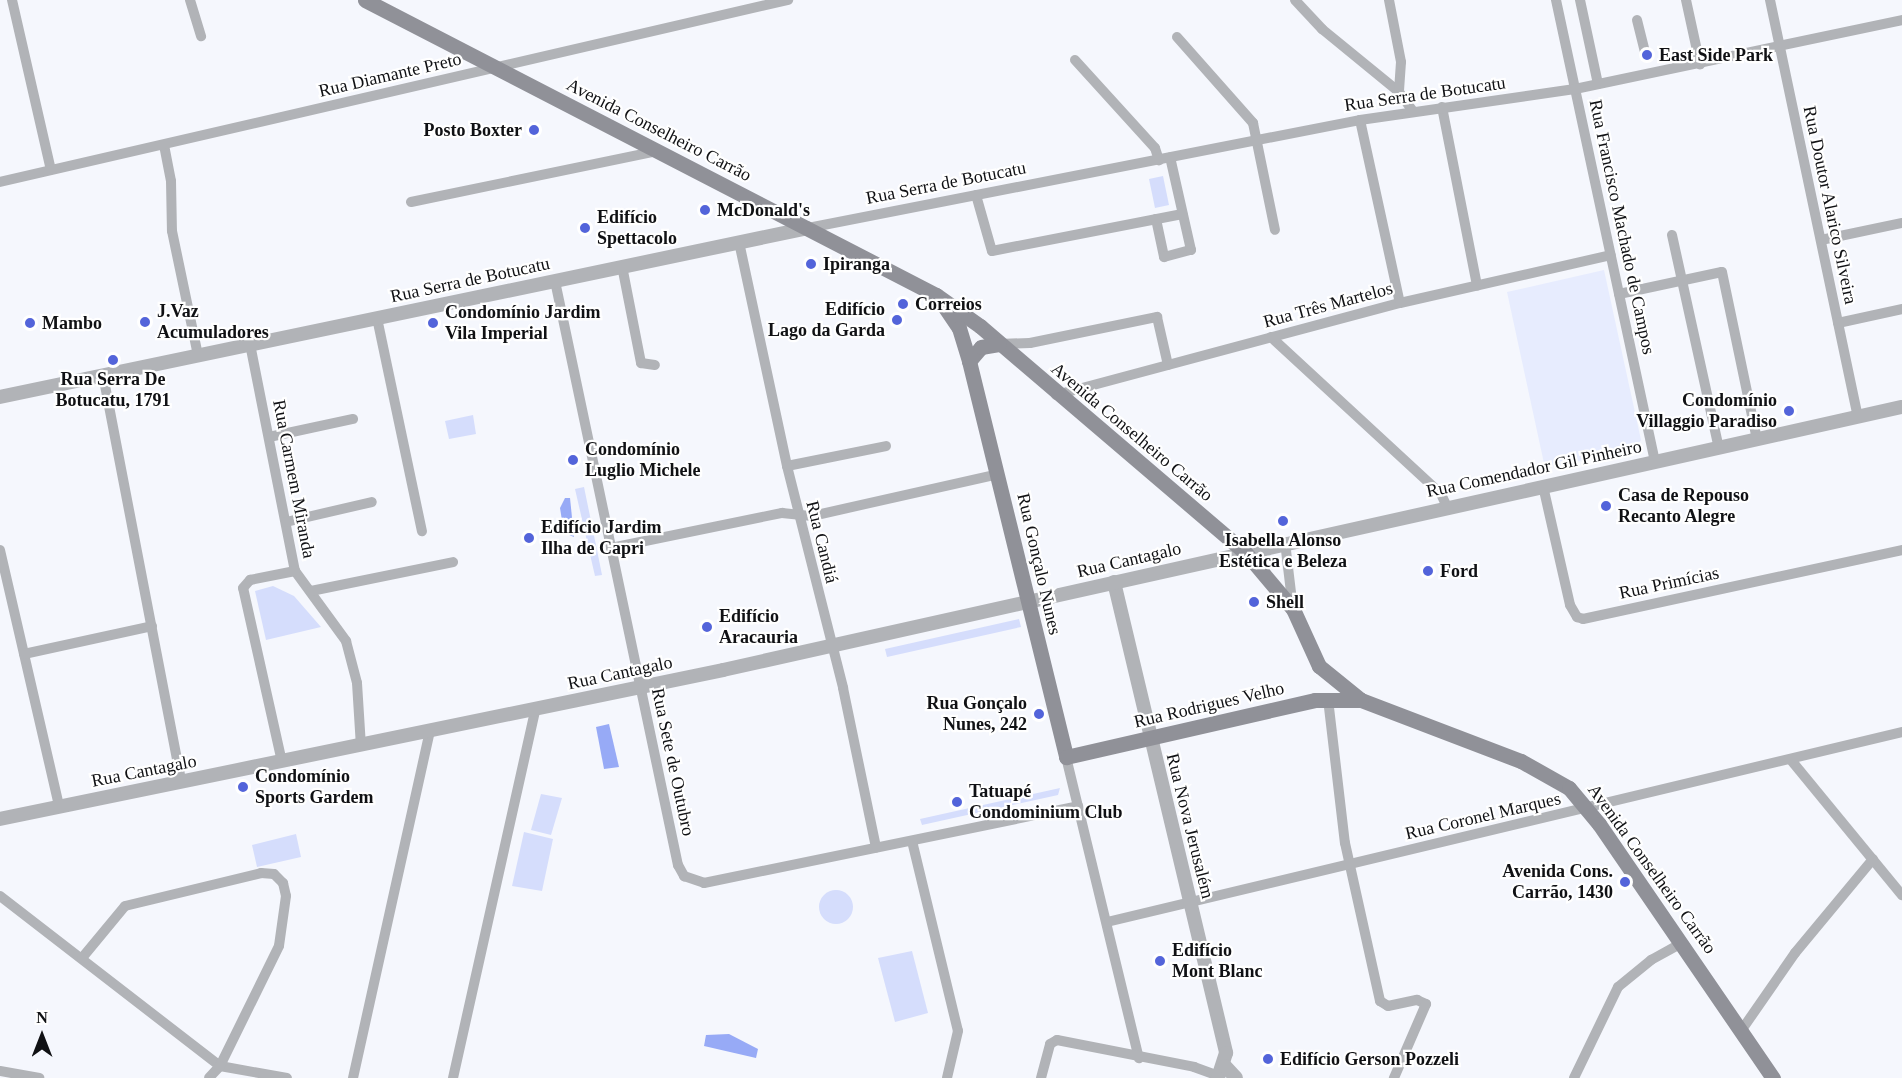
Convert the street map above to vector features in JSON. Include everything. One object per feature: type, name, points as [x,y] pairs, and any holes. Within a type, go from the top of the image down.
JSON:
[{"type":"main road","name":"Avenida Conselheiro Carrão","points":[[368,1],[936,295],[999,344],[1056,395],[1245,552],[1293,609],[1319,666],[1361,700],[1550,774],[1588,808],[1682,942],[1773,1078]]},
{"type":"main road","name":"Avenida Conselheiro Carrão","points":[[936,295],[959,328],[969,361]]},
{"type":"main road","points":[[969,361],[981,347],[999,344]]},
{"type":"main road","name":"Rua Gonçalo Nunes","points":[[969,361],[1027,602],[1071,756]]},
{"type":"main road","points":[[1319,666],[1322,699]]},
{"type":"main road","name":"Rua Rodrigues Velho","points":[[1071,756],[1322,699],[1361,700]]},
{"type":"street","points":[[12,0],[51,170]]},
{"type":"street","points":[[190,0],[201,36]]},
{"type":"street","name":"Rua Diamante Preto","points":[[0,182],[788,0]]},
{"type":"street","points":[[1295,0],[1322,29],[1399,93],[1413,111]]},
{"type":"street","points":[[1389,0],[1401,62],[1399,93]]},
{"type":"street","name":"Rua Francisco Machado de Campos","points":[[1556,0],[1655,462]]},
{"type":"street","points":[[1580,0],[1598,84]]},
{"type":"street","points":[[1686,0],[1700,64]]},
{"type":"street","name":"Rua Doutor Alarico Silveira","points":[[1770,0],[1858,416]]},
{"type":"street","points":[[1637,20],[1649,74]]},
{"type":"street","name":"Rua Serra de Botucatu","points":[[0,397],[808,228],[1360,120],[1442,107],[1509,101],[1575,89],[1902,20]]},
{"type":"street","points":[[1177,37],[1248,117],[1258,140],[1275,230]]},
{"type":"street","points":[[1075,60],[1155,148],[1159,159]]},
{"type":"street","points":[[1442,107],[1477,285]]},
{"type":"street","points":[[1360,120],[1400,303]]},
{"type":"street","points":[[164,145],[171,181],[172,231],[198,355]]},
{"type":"street","points":[[411,201],[657,151]]},
{"type":"street","points":[[1156,219],[1164,256],[1191,250],[1170,157]]},
{"type":"street","points":[[976,195],[992,251],[1182,214]]},
{"type":"street","points":[[1821,240],[1902,223]]},
{"type":"street","points":[[1672,235],[1719,448]]},
{"type":"street","name":"Rua Candiá","points":[[739,242],[798,515],[831,645],[876,848]]},
{"type":"street","name":"Rua Três Martelos","points":[[1056,395],[1400,303],[1611,255]]},
{"type":"street","points":[[622,266],[641,363],[655,365]]},
{"type":"street","points":[[1619,294],[1721,271],[1757,439]]},
{"type":"street","name":"Rua Sete de Outubro","points":[[555,281],[678,865],[692,882],[704,883],[876,848]]},
{"type":"street","points":[[1839,323],[1902,309]]},
{"type":"street","points":[[999,344],[1030,343],[1157,317],[1168,365]]},
{"type":"street","points":[[377,318],[422,531]]},
{"type":"street","points":[[1271,337],[1441,494],[1447,507]]},
{"type":"street","name":"Rua Carmem Miranda","points":[[250,344],[295,571],[346,641],[353,659],[361,746]]},
{"type":"street","points":[[103,375],[181,781]]},
{"type":"street","name":"Rua Comendador Gil Pinheiro","points":[[1245,552],[1902,407]]},
{"type":"street","points":[[269,437],[353,419]]},
{"type":"street","points":[[787,466],[886,446]]},
{"type":"street","points":[[611,548],[782,513],[812,516],[998,474]]},
{"type":"street","name":"Rua Primícias","points":[[1543,486],[1570,605],[1577,617],[1582,619],[1902,550]]},
{"type":"street","points":[[286,522],[372,502]]},
{"type":"street","name":"Avenida Conselheiro Carrão","points":[[1285,542],[1293,609]]},
{"type":"street","points":[[0,550],[59,806]]},
{"type":"street","name":"Rua Cantagalo","points":[[0,819],[535,710],[1245,552]]},
{"type":"street","points":[[311,591],[453,562]]},
{"type":"street","points":[[282,762],[243,588],[250,580],[295,571]]},
{"type":"street","name":"Rua Nova Jerusalém","points":[[1114,582],[1149,739],[1226,1053],[1221,1074]]},
{"type":"street","points":[[24,654],[152,626]]},
{"type":"street","points":[[1322,699],[1349,864],[1380,1001],[1388,1006],[1417,1000],[1426,1004],[1394,1078]]},
{"type":"street","points":[[453,1078],[535,710]]},
{"type":"street","points":[[353,1078],[430,732]]},
{"type":"street","name":"Rua Coronel Marques","points":[[1107,922],[1902,732]]},
{"type":"street","name":"Rua Gonçalo Nunes","points":[[1071,756],[1070,776],[1139,1058]]},
{"type":"street","points":[[1791,760],[1902,895]]},
{"type":"street","points":[[876,848],[1078,806]]},
{"type":"street","points":[[912,841],[958,1031],[947,1078]]},
{"type":"street","points":[[1741,1031],[1800,946],[1873,859]]},
{"type":"street","points":[[82,958],[125,906],[261,873],[274,874],[283,883],[286,896],[279,946],[220,1066],[209,1078]]},
{"type":"street","points":[[0,896],[220,1066],[287,1078]]},
{"type":"street","points":[[1574,1078],[1618,987],[1650,960],[1682,942]]},
{"type":"street","points":[[1041,1078],[1052,1040],[1194,1067],[1236,1078]]},
{"type":"street","points":[[0,1071],[39,1078]]},
{"type":"shaded area","points":[[1163,176],[1169,205],[1155,208],[1149,179]]},
{"type":"shaded area","points":[[1604,270],[1641,440],[1635,449],[1545,468],[1507,292]]},
{"type":"shaded area","points":[[473,415],[476,434],[449,439],[445,421]]},
{"type":"shaded area","points":[[584,487],[602,575],[595,576],[575,489]]},
{"type":"shaded area","points":[[273,586],[294,596],[321,627],[266,640],[255,591]]},
{"type":"shaded area","points":[[1019,619],[1021,627],[887,657],[885,649]]},
{"type":"shaded area","points":[[1060,788],[1058,795],[922,825],[920,819]]},
{"type":"shaded area","points":[[541,794],[562,798],[551,835],[531,830]]},
{"type":"shaded area","points":[[524,832],[553,839],[542,891],[512,886]]},
{"type":"shaded area","points":[[296,834],[301,857],[257,867],[252,845]]},
{"type":"shaded area","points":[[836,890],[848,895],[853,907],[848,919],[836,924],[824,919],[819,907],[824,895]]},
{"type":"shaded area","points":[[912,951],[928,1013],[895,1022],[878,958]]},
{"type":"water","points":[[565,498],[570,498],[574,537],[564,533],[560,508]]},
{"type":"water","points":[[609,724],[619,767],[604,769],[596,727]]},
{"type":"water","points":[[729,1034],[758,1049],[756,1058],[704,1046],[706,1035]]},
{"type":"place","name":"East Side Park","points":[[1647,55]]},
{"type":"place","name":"Posto Boxter","points":[[534,130]]},
{"type":"place","name":"McDonald's","points":[[705,210]]},
{"type":"place","name":"Edifício Spettacolo","points":[[585,228]]},
{"type":"place","name":"Ipiranga","points":[[811,264]]},
{"type":"place","name":"Correios","points":[[903,304]]},
{"type":"place","name":"Edifício Lago da Garda","points":[[897,320]]},
{"type":"place","name":"J.Vaz Acumuladores","points":[[145,322]]},
{"type":"place","name":"Mambo","points":[[30,323]]},
{"type":"place","name":"Condomínio Jardim Vila Imperial","points":[[433,323]]},
{"type":"place","name":"Rua Serra De Botucatu, 1791","points":[[113,360]]},
{"type":"place","name":"Condomínio Villaggio Paradiso","points":[[1789,411]]},
{"type":"place","name":"Condomínio Luglio Michele","points":[[573,460]]},
{"type":"place","name":"Casa de Repouso Recanto Alegre","points":[[1606,506]]},
{"type":"place","name":"Isabella Alonso Estética e Beleza","points":[[1283,521]]},
{"type":"place","name":"Edifício Jardim Ilha de Capri","points":[[529,538]]},
{"type":"place","name":"Ford","points":[[1428,571]]},
{"type":"place","name":"Shell","points":[[1254,602]]},
{"type":"place","name":"Edifício Aracauria","points":[[707,627]]},
{"type":"place","name":"Rua Gonçalo Nunes, 242","points":[[1039,714]]},
{"type":"place","name":"Condomínio Sports Gardem","points":[[243,787]]},
{"type":"place","name":"Tatuapé Condominium Club","points":[[957,802]]},
{"type":"place","name":"Avenida Cons. Carrão, 1430","points":[[1625,882]]},
{"type":"place","name":"Edifício Mont Blanc","points":[[1160,961]]},
{"type":"place","name":"Edifício Gerson Pozzeli","points":[[1268,1059]]}]
